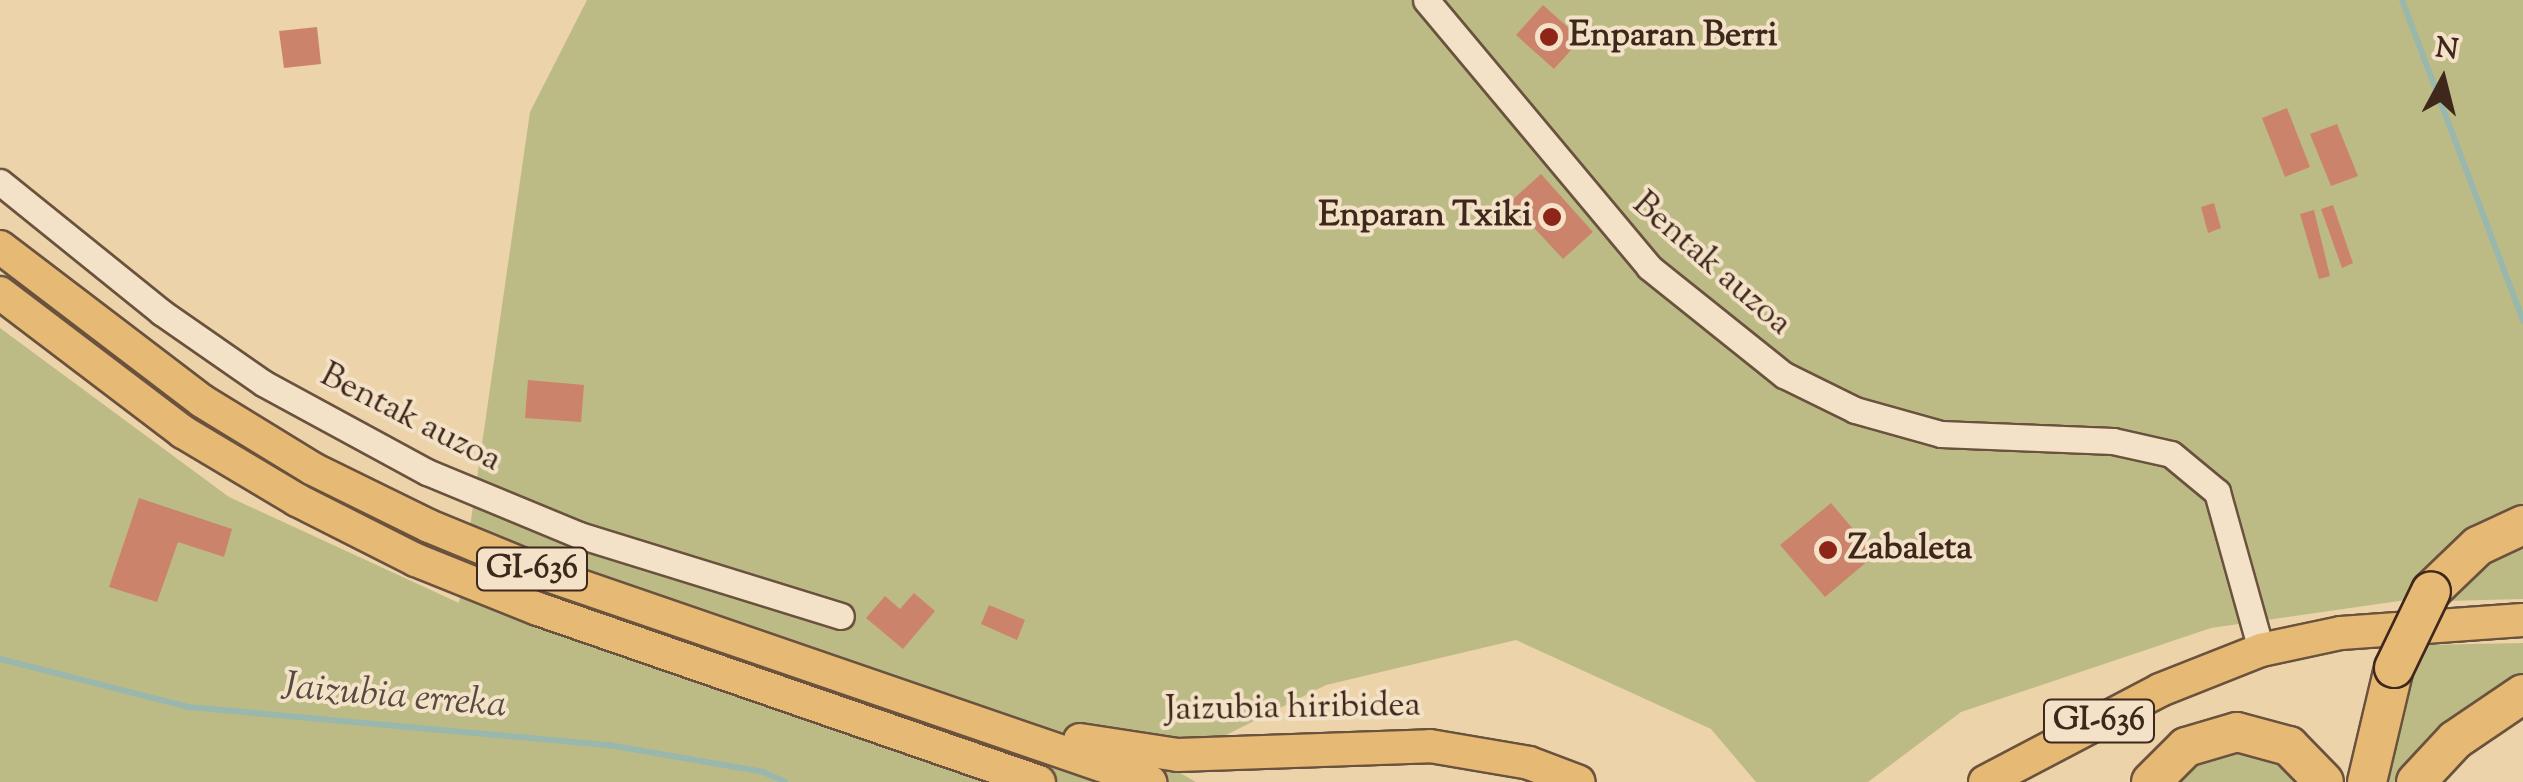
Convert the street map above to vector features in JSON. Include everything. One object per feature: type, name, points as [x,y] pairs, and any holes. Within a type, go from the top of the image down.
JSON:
[{"type":"highway","points":[[2367,782],[2394,668],[2431,591],[2478,546],[2523,525]]},
{"type":"highway","points":[[2416,782],[2454,740],[2523,694]]},
{"type":"highway","points":[[2151,782],[2186,746],[2238,732],[2289,746],[2324,782]]},
{"type":"main road","name":"GI-636","points":[[0,247],[202,402],[385,506],[548,575],[1150,782]]},
{"type":"main road","name":"GI-636","points":[[0,293],[183,432],[400,553],[538,609],[1038,782]]},
{"type":"main road","name":"GI-636","points":[[1984,782],[2216,666],[2261,650],[2341,633],[2523,620]]},
{"type":"main road","name":"GI-636","points":[[2026,782],[2216,666]]},
{"type":"main road","name":"Jaizubia hiribidea","points":[[1006,732],[1178,754],[1430,746],[1529,763],[1579,782]]},
{"type":"street","name":"Bentak auzoa","points":[[1426,0],[1649,266],[1784,375],[1856,410],[1941,434],[2113,442],[2172,454],[2217,492],[2261,650]]},
{"type":"street","name":"Bentak auzoa","points":[[0,182],[160,312],[263,383],[427,472],[579,536],[841,616]]},
{"type":"shaded area","points":[[587,0],[2523,0],[2523,502],[2413,599],[2211,628],[1961,712],[1868,782],[1756,782],[1711,729],[1516,640],[1326,685],[1166,765],[1196,782],[0,782],[0,328],[229,497],[459,603],[530,112]]},
{"type":"shaded area","points":[[2523,543],[2523,599],[2445,601],[2480,564]]},
{"type":"shaded area","points":[[2523,643],[2523,682],[2403,782],[2381,782],[2402,686],[2424,645]]},
{"type":"shaded area","points":[[2240,744],[2272,751],[2307,782],[2170,782],[2206,753]]},
{"type":"building","name":"Enparan Berri","points":[[1543,5],[1581,39],[1554,69],[1516,35]]},
{"type":"building","points":[[317,27],[321,64],[284,68],[279,31]]},
{"type":"building","points":[[2287,108],[2310,167],[2285,177],[2262,118]]},
{"type":"building","points":[[2337,124],[2358,176],[2331,186],[2310,134]]},
{"type":"building","name":"Enparan Txiki","points":[[1541,174],[1593,232],[1563,259],[1510,202]]},
{"type":"building","points":[[2214,203],[2221,228],[2208,233],[2201,207]]},
{"type":"building","points":[[2333,205],[2353,263],[2342,268],[2321,209]]},
{"type":"building","points":[[2314,210],[2330,276],[2319,279],[2300,214]]},
{"type":"building","points":[[528,380],[584,385],[581,422],[525,418]]},
{"type":"building","points":[[139,498],[232,529],[224,557],[178,542],[157,602],[109,587]]},
{"type":"building","name":"Zabaleta","points":[[1831,503],[1875,555],[1825,597],[1780,545]]},
{"type":"building","points":[[914,593],[935,611],[903,649],[866,618],[885,596],[900,609]]},
{"type":"building","points":[[989,605],[1025,620],[1017,640],[981,624]]},
{"type":"waterway","points":[[2402,0],[2523,321]]},
{"type":"waterway","name":"Jaizubia erreka","points":[[0,659],[189,707],[609,745],[763,772],[785,782]]},
{"type":"place","name":"Enparan Berri","points":[[1549,37]]},
{"type":"place","name":"Enparan Txiki","points":[[1552,217]]},
{"type":"place","name":"Zabaleta","points":[[1828,550]]}]
